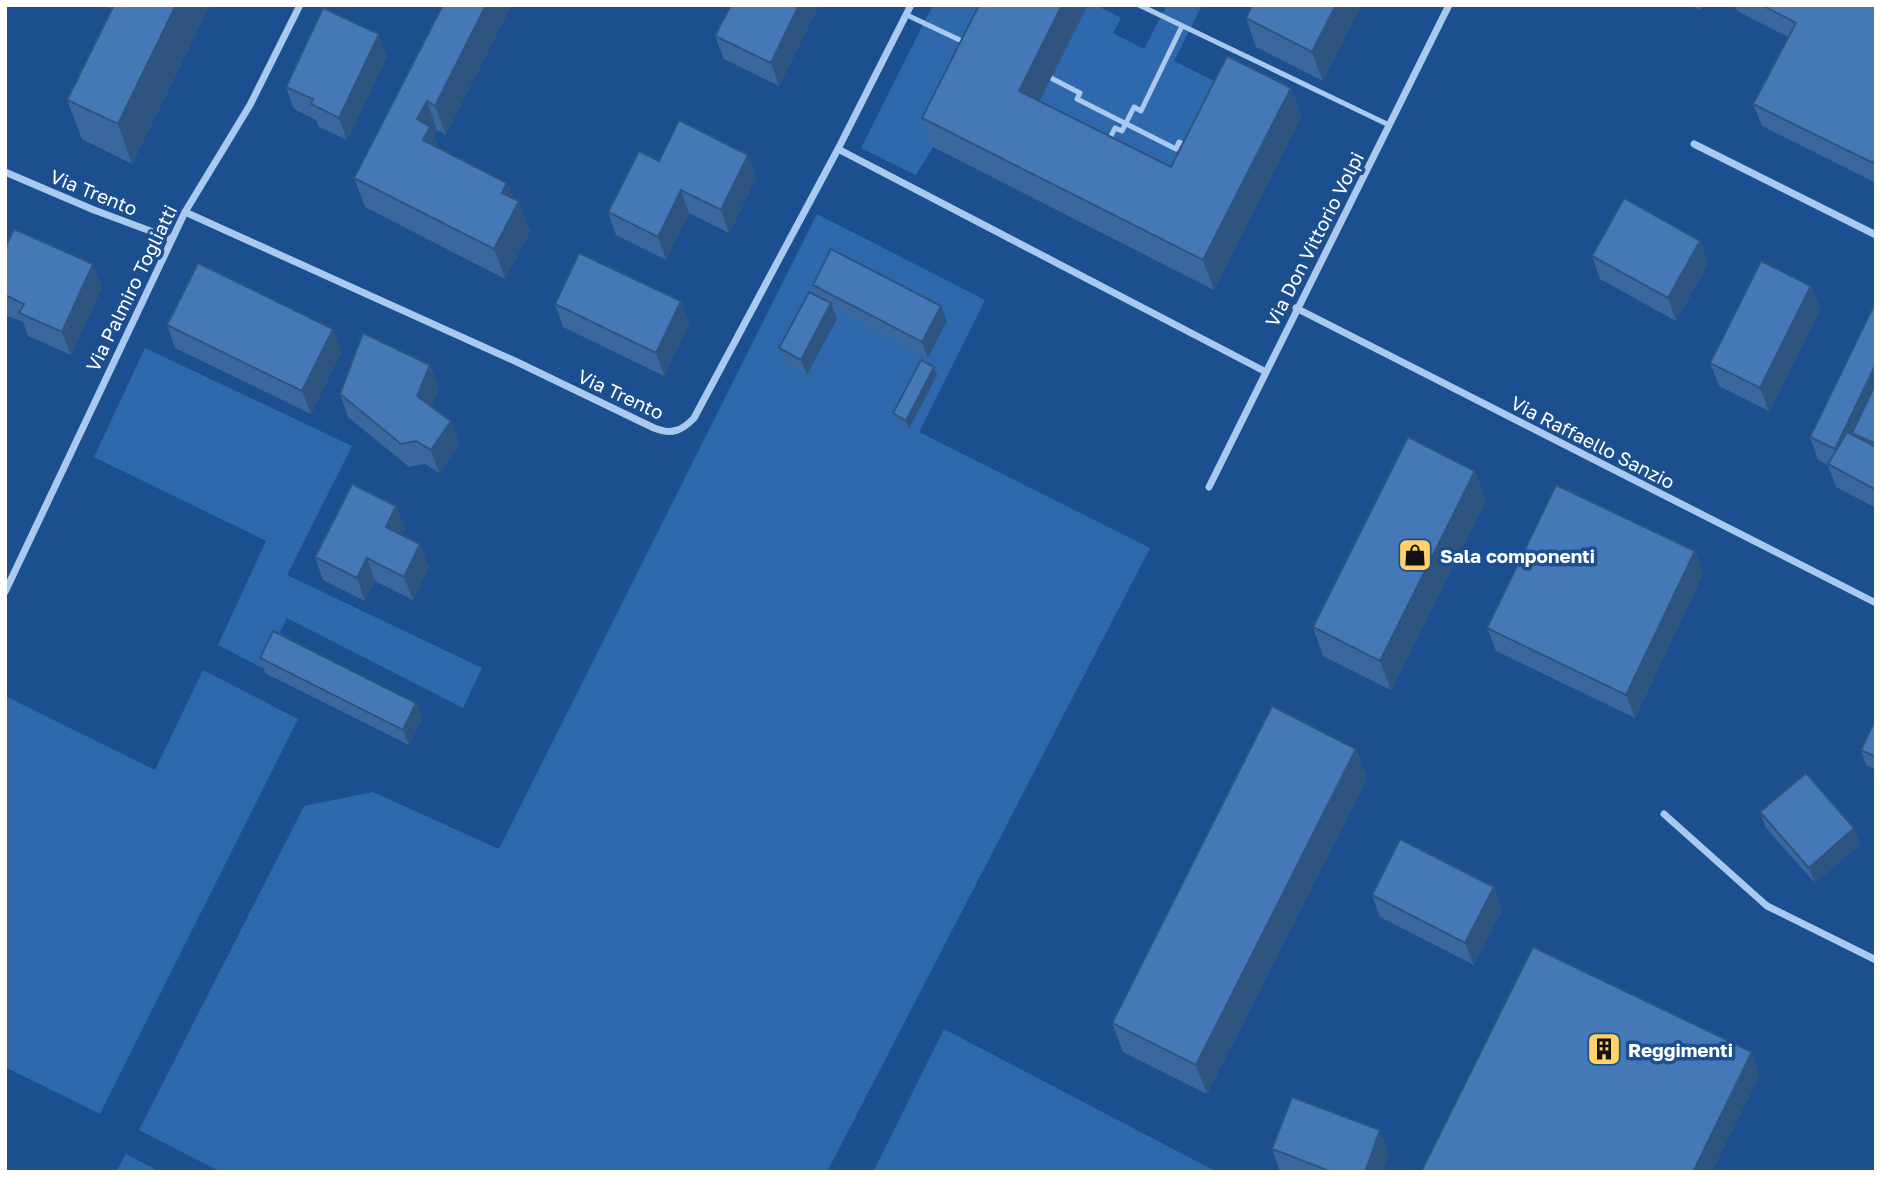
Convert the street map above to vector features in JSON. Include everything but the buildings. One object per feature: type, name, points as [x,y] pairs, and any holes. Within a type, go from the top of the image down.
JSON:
[{"type":"street","name":"Via Palmiro Togliatti","points":[[5,592],[185,212],[250,105],[300,5]]},
{"type":"street","name":"Via Trento","points":[[185,212],[517,362],[654,428],[673,432],[685,428],[694,418],[838,149],[911,5]]},
{"type":"street","name":"Via Don Vittorio Volpi","points":[[1209,487],[1449,5]]},
{"type":"street","points":[[1694,144],[1876,235]]},
{"type":"street","points":[[838,149],[1266,372]]},
{"type":"street","name":"Via Trento","points":[[5,172],[94,210],[172,239]]},
{"type":"street","name":"Via Raffaello Sanzio","points":[[1296,309],[1876,603]]},
{"type":"street","points":[[1664,814],[1768,906],[1876,960]]},
{"type":"lane","points":[[1139,5],[1389,125]]},
{"type":"lane","points":[[906,15],[969,45]]},
{"type":"lane","points":[[1107,145],[1115,128],[1122,131],[1134,107],[1141,111],[1182,26]]},
{"type":"lane","points":[[1051,78],[1080,93],[1077,99],[1125,124],[1176,149],[1179,142],[1191,148]]},
{"type":"shaded area","points":[[933,5],[1003,5],[933,147],[916,175],[861,148]]},
{"type":"shaded area","points":[[1088,5],[1096,5],[1121,18],[1113,33],[1144,49],[1167,5],[1202,5],[1174,61],[1218,83],[1181,196],[1030,120]]},
{"type":"shaded area","points":[[817,214],[985,300],[919,432],[1150,548],[827,1172],[221,1172],[139,1130],[304,806],[373,792],[499,849]]},
{"type":"shaded area","points":[[145,348],[352,446],[287,575],[482,668],[463,708],[287,618],[262,668],[218,645],[266,541],[94,457]]},
{"type":"shaded area","points":[[203,670],[298,719],[100,1114],[5,1067],[5,696],[155,770]]},
{"type":"shaded area","points":[[944,1029],[1217,1172],[873,1172]]},
{"type":"shaded area","points":[[126,1154],[160,1172],[116,1172]]},
{"type":"place","name":"Sala componenti","points":[[1415,555]]},
{"type":"place","name":"Reggimenti","points":[[1604,1049]]}]
